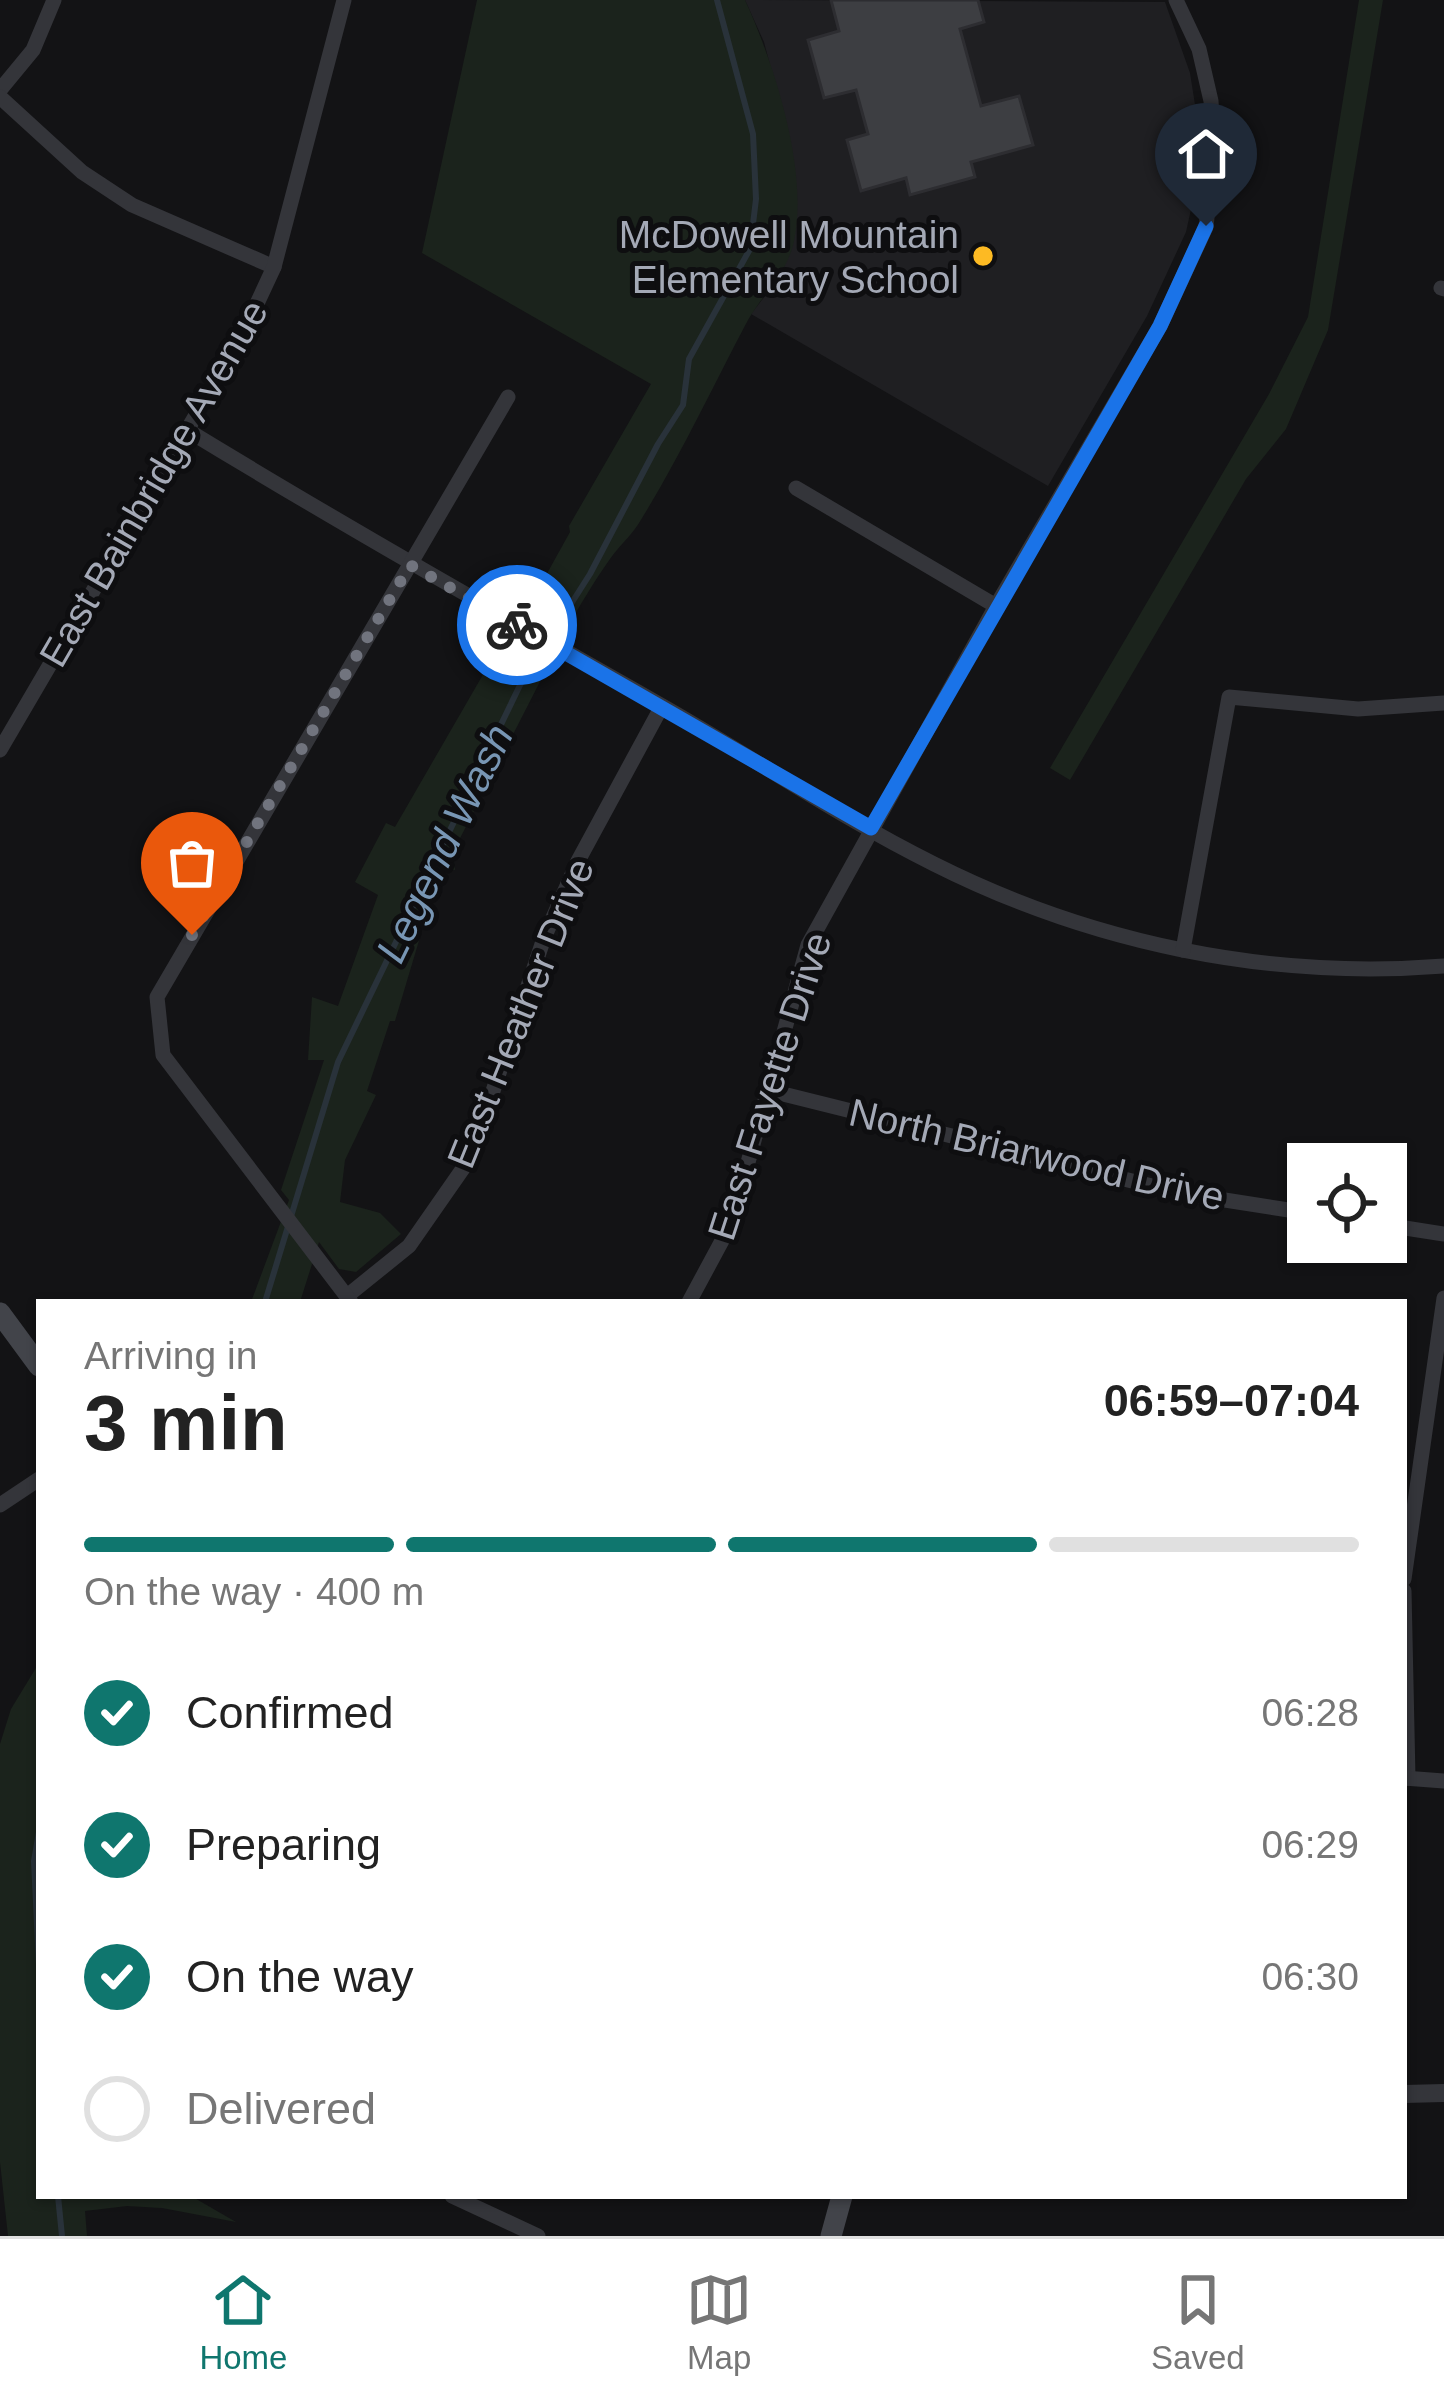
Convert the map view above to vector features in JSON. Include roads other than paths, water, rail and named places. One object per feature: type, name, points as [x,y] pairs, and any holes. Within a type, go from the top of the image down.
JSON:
[{"type":"main road","points":[[0,1313],[36,1362]]},
{"type":"main road","points":[[831,2236],[841,2199]]},
{"type":"street","points":[[54,0],[33,50],[0,94],[82,172],[132,205],[274,267]]},
{"type":"street","name":"East Bainbridge Avenue","points":[[0,750],[241,338],[274,267],[344,0]]},
{"type":"street","name":"East Fayette Drive","points":[[691,1299],[730,1224],[808,945],[996,606],[1160,326],[1206,226],[1214,152],[1211,100],[1199,49],[1176,0]]},
{"type":"street","points":[[349,1299],[163,1055],[157,998],[508,397]]},
{"type":"street","points":[[187,430],[410,565],[934,864],[1052,916],[1132,940],[1308,968],[1444,965]]},
{"type":"street","points":[[796,488],[996,606]]},
{"type":"street","points":[[1183,950],[1228,697],[1358,710],[1444,704]]},
{"type":"street","name":"East Heather Drive","points":[[349,1299],[409,1246],[471,1156],[544,938],[578,861],[662,706]]},
{"type":"street","name":"North Briarwood Drive","points":[[767,1090],[1180,1193],[1287,1210]]},
{"type":"street","points":[[1407,1228],[1444,1234]]},
{"type":"street","points":[[1407,1558],[1444,1298]]},
{"type":"street","points":[[0,1505],[36,1481]]},
{"type":"street","points":[[1407,1778],[1444,1781]]},
{"type":"street","points":[[1407,2094],[1444,2092]]},
{"type":"street","points":[[457,2199],[507,2229],[538,2236]]},
{"type":"waterway","name":"Legend Wash","points":[[266,1299],[338,1062],[522,681],[590,574],[683,405],[689,359],[750,249],[756,199],[753,134],[717,0]]},
{"type":"waterway","name":"Legend Wash","points":[[36,1849],[36,1903]]},
{"type":"waterway","name":"Legend Wash","points":[[58,2199],[62,2236]]},
{"type":"place","name":"McDowell Mountain Elementary School","points":[[983,256]]}]
